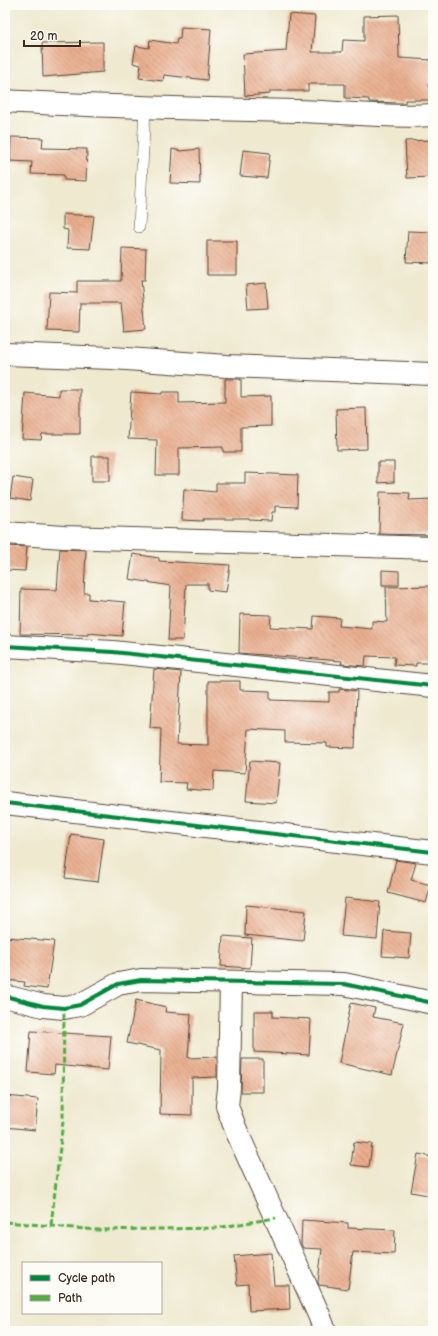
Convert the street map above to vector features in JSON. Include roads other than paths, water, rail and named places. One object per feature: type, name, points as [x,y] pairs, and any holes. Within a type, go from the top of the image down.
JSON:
[{"type":"street","points":[[5,101],[146,108],[300,111],[414,117],[433,115]]},
{"type":"street","points":[[5,354],[112,358],[227,366],[433,374]]},
{"type":"street","points":[[5,533],[64,537],[433,548]]},
{"type":"street","points":[[5,646],[113,652],[433,686]]},
{"type":"street","points":[[5,803],[433,852]]},
{"type":"street","points":[[5,996],[43,1006],[64,1008],[80,1005],[118,984],[141,980],[344,984],[433,1003]]},
{"type":"street","points":[[231,982],[229,1088],[227,1106],[236,1130],[325,1331]]},
{"type":"lane","points":[[138,227],[146,108]]}]
